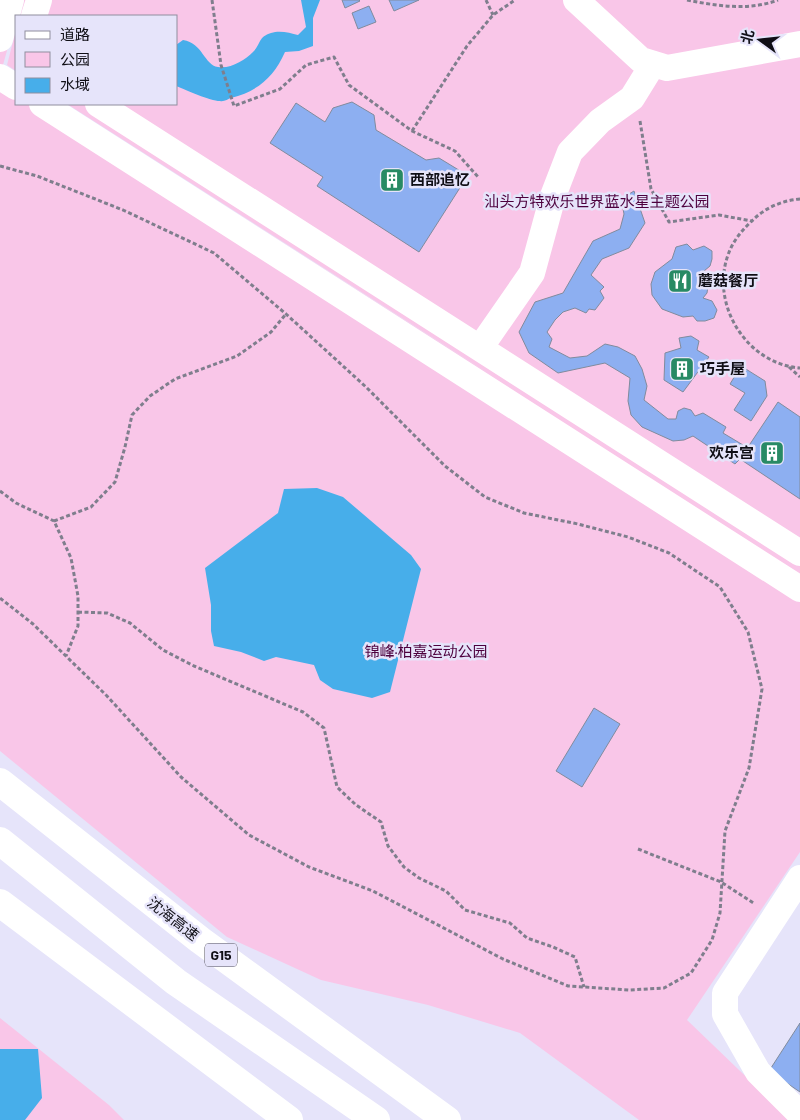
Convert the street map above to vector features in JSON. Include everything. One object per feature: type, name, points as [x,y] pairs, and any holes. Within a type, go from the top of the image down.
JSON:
[{"type":"highway","name":"沈海高速","points":[[0,782],[200,940],[447,1120]]},
{"type":"highway","points":[[0,841],[176,982],[376,1120]]},
{"type":"highway","points":[[0,903],[289,1120]]},
{"type":"street","points":[[0,39],[11,0]]},
{"type":"street","points":[[34,15],[39,0]]},
{"type":"street","points":[[576,0],[641,60],[667,68],[800,44]]},
{"type":"street","points":[[480,348],[532,273],[553,196],[570,152],[600,121],[632,98],[653,64]]},
{"type":"street","points":[[0,77],[15,86]]},
{"type":"street","points":[[44,105],[800,589]]},
{"type":"street","points":[[100,105],[800,553]]},
{"type":"street","points":[[800,878],[725,993],[725,1014],[758,1072],[800,1114]]},
{"type":"path","points":[[212,0],[221,65],[234,106],[280,89],[306,64],[334,57],[350,85],[412,130],[455,151],[480,178]]},
{"type":"path","points":[[486,0],[493,14]]},
{"type":"path","points":[[412,130],[467,46],[493,14],[515,0]]},
{"type":"path","points":[[687,0],[732,7],[767,4],[778,0]]},
{"type":"path","points":[[632,98],[639,112],[652,189],[669,222],[719,216],[752,220]]},
{"type":"path","points":[[0,166],[36,176],[122,210],[214,253],[286,314],[366,387],[445,466],[485,497],[524,513],[628,537],[669,553],[720,587],[748,632],[762,689],[750,768],[725,831],[720,882],[720,912],[712,940],[691,973],[664,988],[630,990],[568,986],[503,959],[373,891],[308,867],[249,835],[181,777],[107,696],[33,624],[0,598]]},
{"type":"path","points":[[800,199],[790,199],[763,211],[742,230],[728,255],[723,283],[728,312],[742,337],[763,356],[788,367],[800,377]]},
{"type":"path","points":[[54,521],[91,507],[115,482],[132,415],[150,396],[175,379],[237,356],[271,332],[286,314]]},
{"type":"path","points":[[788,367],[800,368]]},
{"type":"path","points":[[0,491],[16,503],[54,521],[72,558],[78,596],[78,626],[66,656]]},
{"type":"path","points":[[78,612],[108,613],[130,623],[163,650],[194,666],[303,712],[324,728],[337,787],[356,805],[381,822],[388,846],[404,867],[419,878],[446,891],[465,910],[510,923],[527,938],[553,947],[575,958],[584,987]]},
{"type":"path","points":[[638,849],[720,882],[775,917]]},
{"type":"green space","points":[[0,0],[21,0],[17,15],[15,15],[15,22],[3,65],[15,72],[15,105],[66,105],[521,394],[69,105],[178,105],[178,15],[20,15],[24,0],[800,0],[800,852],[687,1020],[791,1120],[639,1120],[520,1033],[428,1005],[321,980],[227,937],[0,751]]},
{"type":"green space","points":[[15,34],[15,70],[7,65]]},
{"type":"green space","points":[[0,1018],[109,1105],[124,1120],[0,1120]]},
{"type":"water","points":[[301,0],[320,0],[313,18],[313,46],[299,51],[285,52],[276,69],[264,82],[241,95],[224,101],[216,101],[178,87],[178,44],[183,40],[195,45],[213,65],[223,67],[242,61],[256,49],[267,35],[281,32],[298,35],[306,27]]},
{"type":"water","points":[[317,488],[343,497],[411,555],[421,569],[390,692],[372,698],[333,689],[320,680],[314,665],[276,657],[264,661],[241,652],[214,646],[211,631],[211,605],[205,568],[278,513],[284,489]]},
{"type":"water","points":[[0,1049],[38,1049],[42,1098],[25,1120],[0,1120]]},
{"type":"building","points":[[342,0],[359,0],[360,1],[345,8]]},
{"type":"building","points":[[389,0],[419,0],[394,11]]},
{"type":"building","points":[[369,6],[376,22],[358,29],[352,13]]},
{"type":"building","name":"西部追忆","points":[[352,102],[374,115],[376,130],[426,160],[439,158],[462,172],[463,183],[419,252],[317,186],[323,177],[270,143],[296,103],[325,122],[333,108]]},
{"type":"building","points":[[634,191],[645,223],[629,248],[602,259],[591,275],[604,287],[600,291],[604,298],[595,310],[589,309],[586,313],[575,308],[563,312],[547,332],[552,339],[549,347],[570,358],[587,356],[605,344],[618,347],[635,356],[642,369],[647,386],[644,400],[668,419],[676,419],[678,411],[684,408],[691,410],[695,416],[703,413],[726,427],[723,433],[748,448],[735,464],[693,436],[684,440],[673,441],[642,427],[631,415],[628,401],[630,378],[605,363],[558,373],[529,353],[519,332],[535,302],[563,293],[593,241],[620,229],[624,214],[621,199]]},
{"type":"building","name":"蘑菇餐厅","points":[[687,244],[693,250],[704,246],[712,251],[710,266],[704,271],[708,278],[708,286],[707,293],[703,298],[712,301],[717,310],[714,318],[705,321],[697,321],[693,316],[683,317],[662,309],[652,295],[651,284],[655,272],[672,259],[676,247]]},
{"type":"building","name":"巧手屋","points":[[691,336],[699,341],[697,350],[709,357],[683,392],[664,380],[665,353],[681,348],[679,338]]},
{"type":"building","points":[[741,366],[765,381],[767,396],[751,421],[734,410],[745,393],[730,384]]},
{"type":"building","name":"欢乐宫","points":[[778,402],[800,417],[800,499],[740,459]]},
{"type":"building","points":[[594,708],[620,724],[582,787],[556,771]]},
{"type":"building","points":[[800,1023],[800,1092],[769,1071]]},
{"type":"place","name":"西部追忆","points":[[392,180]]},
{"type":"place","name":"蘑菇餐厅","points":[[680,281]]},
{"type":"place","name":"巧手屋","points":[[682,369]]},
{"type":"place","name":"欢乐宫","points":[[772,453]]},
{"type":"park label","name":"汕头方特欢乐世界蓝水星主题公园","points":[[597,202]]},
{"type":"park label","name":"锦峰·柏嘉运动公园","points":[[426,652]]}]
